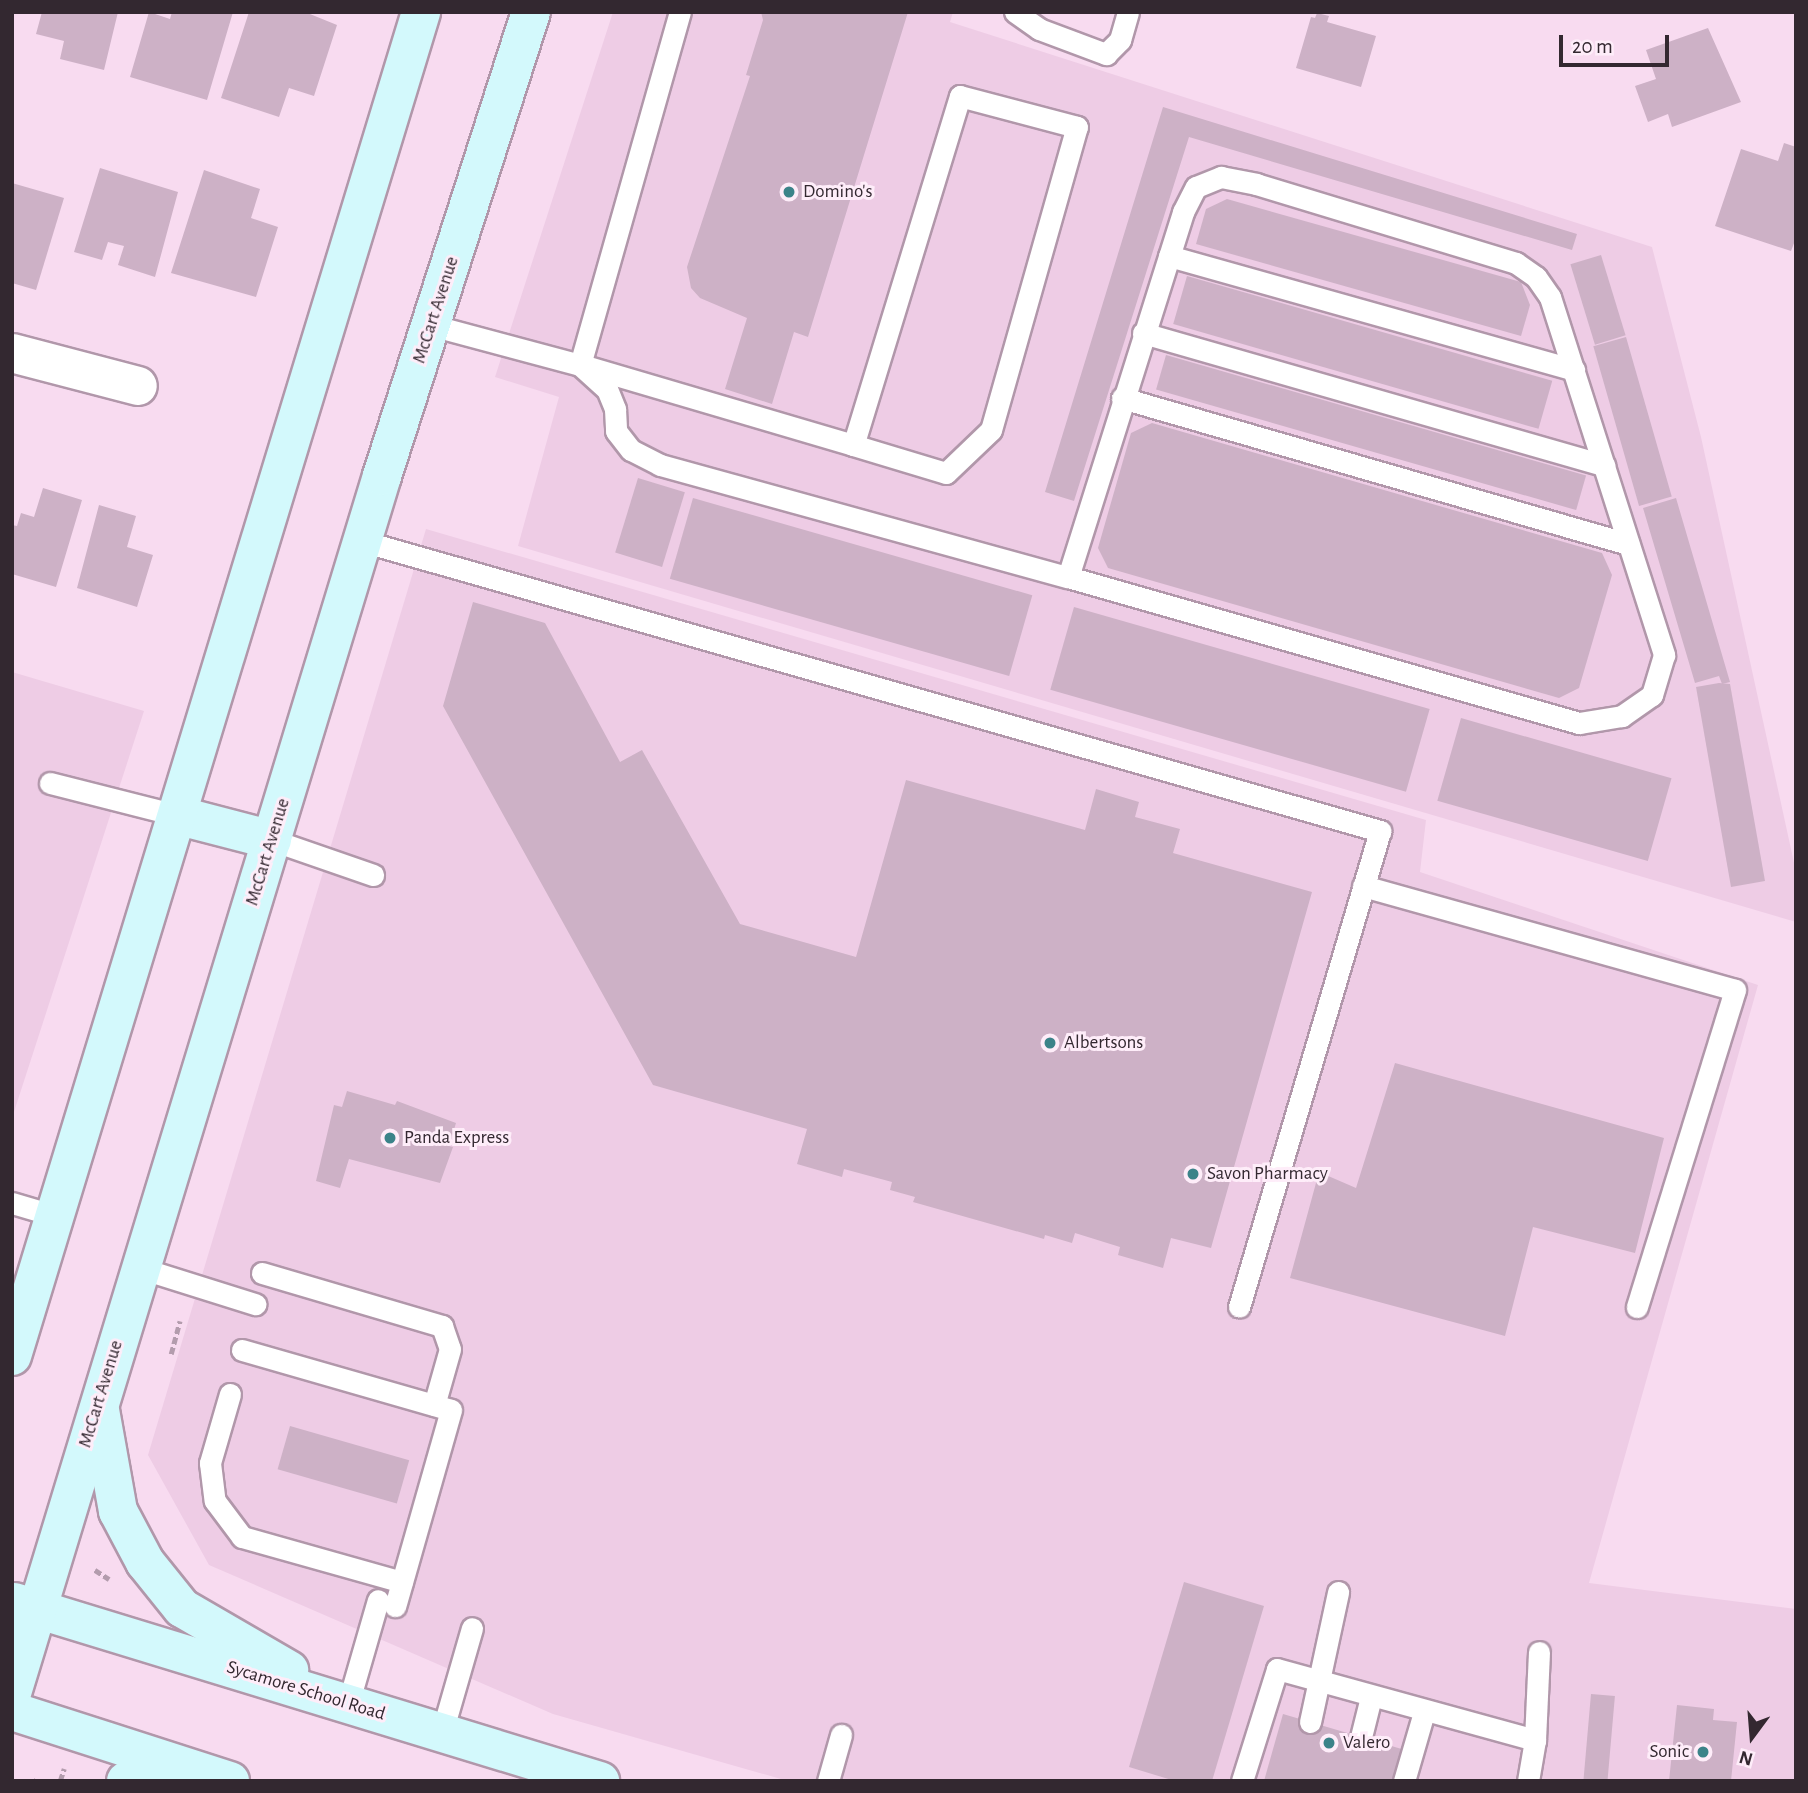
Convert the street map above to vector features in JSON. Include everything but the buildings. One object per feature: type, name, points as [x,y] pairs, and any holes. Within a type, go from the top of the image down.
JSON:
[{"type":"main road","points":[[12,1356],[180,816],[421,12]]},
{"type":"main road","name":"McCart Avenue","points":[[12,1693],[25,1605],[99,1400],[362,541],[531,12]]},
{"type":"main road","points":[[180,816],[272,840]]},
{"type":"main road","points":[[12,1297],[56,1216]]},
{"type":"main road","points":[[99,1400],[118,1511],[145,1562],[182,1608],[348,1704]]},
{"type":"main road","name":"Sycamore School Road","points":[[25,1605],[600,1781]]},
{"type":"main road","points":[[12,1711],[230,1781]]},
{"type":"main road","points":[[126,1781],[187,1768]]},
{"type":"street","points":[[12,353],[138,386]]},
{"type":"lane","points":[[580,365],[680,12]]},
{"type":"lane","points":[[1015,12],[1039,29],[1106,54],[1120,40],[1128,12]]},
{"type":"lane","points":[[431,325],[580,365],[853,445],[946,472],[991,430],[1077,127],[960,96],[853,445]]},
{"type":"lane","points":[[580,365],[607,389],[615,409],[616,430],[631,450],[660,465],[1068,577],[1579,723],[1622,716],[1652,695],[1664,655],[1550,296],[1536,277],[1516,263],[1256,184],[1221,177],[1196,187],[1169,256],[1122,398],[1068,577]]},
{"type":"lane","points":[[1169,256],[1574,370]]},
{"type":"lane","points":[[1143,333],[1604,465]]},
{"type":"lane","points":[[1122,398],[1628,544]]},
{"type":"lane","points":[[362,541],[1380,831],[1239,1307]]},
{"type":"lane","points":[[50,783],[180,816]]},
{"type":"lane","points":[[272,840],[373,875]]},
{"type":"lane","points":[[1363,886],[1735,990],[1637,1307]]},
{"type":"lane","points":[[12,1203],[56,1216]]},
{"type":"lane","points":[[140,1268],[255,1304]]},
{"type":"lane","points":[[262,1273],[442,1326],[450,1349],[434,1405]]},
{"type":"lane","points":[[242,1350],[451,1410],[401,1583],[386,1603],[348,1704]]},
{"type":"lane","points":[[230,1394],[210,1463],[215,1501],[242,1537],[401,1583]]},
{"type":"lane","points":[[1310,1722],[1321,1682],[1338,1592]]},
{"type":"lane","points":[[442,1732],[472,1628]]},
{"type":"lane","points":[[1528,1781],[1535,1740],[1539,1652]]},
{"type":"lane","points":[[1242,1781],[1277,1669],[1424,1713],[1535,1740]]},
{"type":"lane","points":[[1361,1737],[1371,1697]]},
{"type":"lane","points":[[1404,1781],[1424,1713]]},
{"type":"lane","points":[[828,1781],[841,1735]]},
{"type":"path","points":[[171,1354],[180,1321]]},
{"type":"path","points":[[95,1570],[116,1587]]},
{"type":"path","points":[[60,1781],[64,1769]]},
{"type":"shaded area","points":[[613,12],[953,12],[950,22],[1652,247],[1701,437],[1796,872],[1796,922],[518,546],[559,397],[495,377]]},
{"type":"shaded area","points":[[426,529],[1426,820],[1420,872],[1758,985],[1589,1583],[1796,1609],[1796,1781],[788,1781],[553,1714],[209,1565],[148,1455]]},
{"type":"shaded area","points":[[12,672],[144,711],[12,1118]]},
{"type":"place","name":"Domino's","points":[[789,192]]},
{"type":"place","name":"Albertsons","points":[[1050,1043]]},
{"type":"place","name":"Panda Express","points":[[390,1138]]},
{"type":"place","name":"Savon Pharmacy","points":[[1193,1174]]},
{"type":"place","name":"Valero","points":[[1329,1743]]},
{"type":"place","name":"Sonic","points":[[1703,1752]]}]
